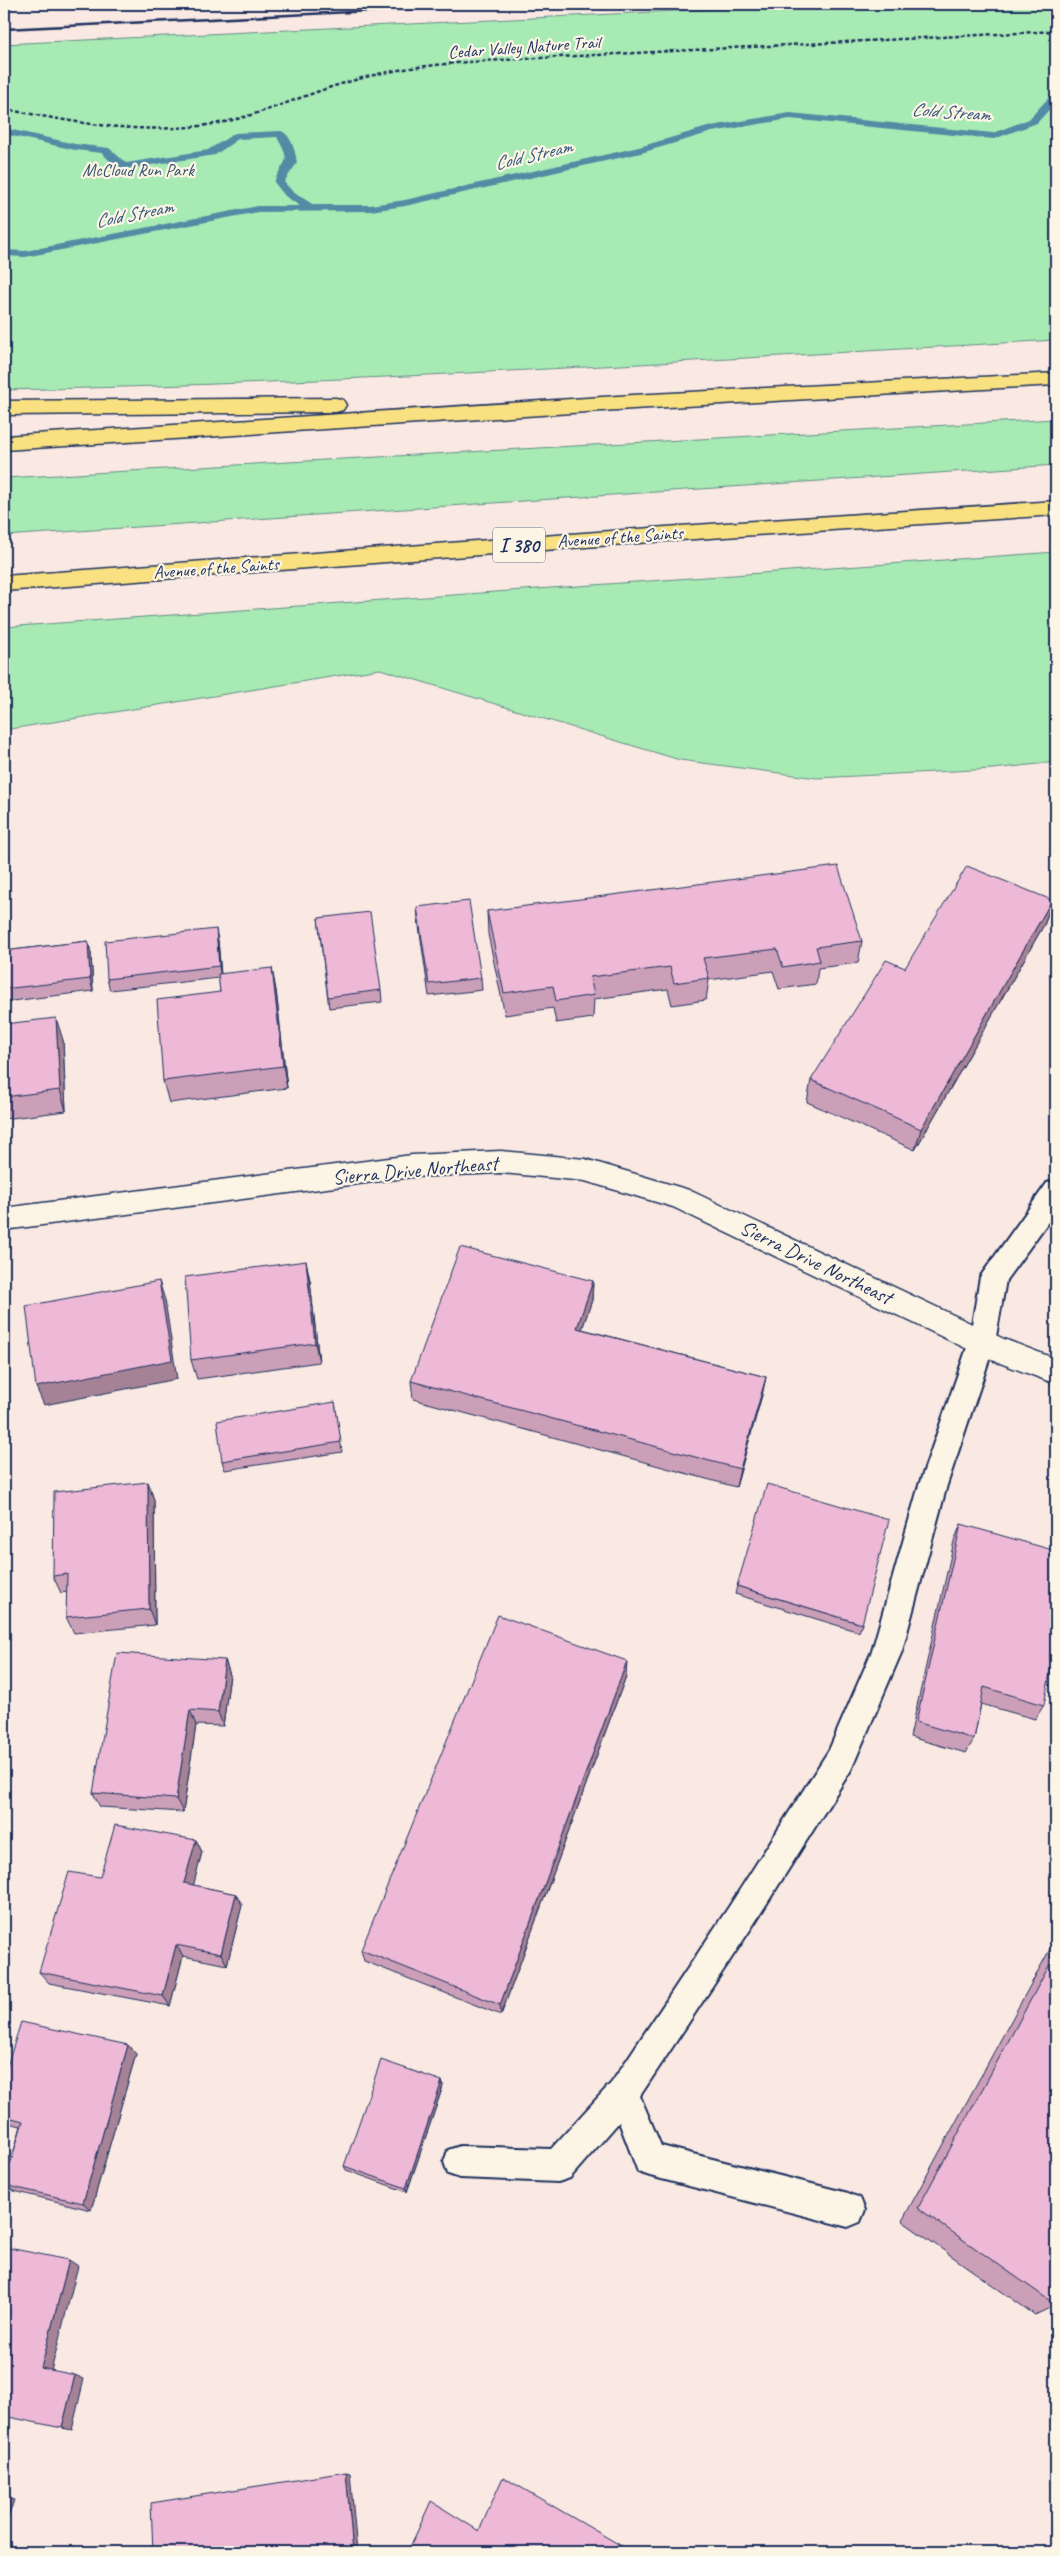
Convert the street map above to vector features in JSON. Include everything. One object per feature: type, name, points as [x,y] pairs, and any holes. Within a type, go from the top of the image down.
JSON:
[{"type":"highway","points":[[4,443],[633,402],[1056,379]]},
{"type":"highway","points":[[4,408],[633,402]]},
{"type":"highway","name":"Avenue of the Saints","points":[[4,584],[665,534],[1056,508]]},
{"type":"street","name":"Sierra Drive Northeast","points":[[4,1219],[412,1166],[501,1162],[585,1170],[680,1198],[982,1342],[1056,1372]]},
{"type":"lane","points":[[460,2162],[558,2166],[623,2094],[741,1916],[840,1760],[887,1651],[933,1485],[982,1342],[993,1277],[1056,1191]]},
{"type":"lane","points":[[623,2094],[650,2160],[848,2210]]},
{"type":"path","name":"Cedar Valley Nature Trail","points":[[4,109],[103,128],[140,131],[171,130],[227,121],[329,87],[374,74],[409,68],[501,60],[1056,31]]},
{"type":"green space","name":"McCloud Run Park","points":[[816,4],[1056,4],[1056,340],[399,376],[136,387],[4,390],[4,44]]},
{"type":"green space","points":[[1056,419],[1056,465],[4,536],[4,478]]},
{"type":"green space","points":[[1056,552],[1056,762],[993,769],[817,778],[680,760],[380,669],[4,730],[4,627]]},
{"type":"building","points":[[838,866],[862,941],[816,947],[820,961],[783,967],[777,949],[703,958],[709,978],[674,983],[670,967],[590,977],[594,995],[556,1001],[553,986],[504,993],[487,911]]},
{"type":"building","points":[[967,866],[1052,900],[921,1129],[811,1080],[886,960],[905,968]]},
{"type":"building","points":[[469,901],[481,978],[429,984],[417,907]]},
{"type":"building","points":[[370,912],[381,990],[328,997],[318,918]]},
{"type":"building","points":[[216,929],[219,966],[107,979],[105,941]]},
{"type":"building","points":[[88,941],[90,979],[4,989],[4,951]]},
{"type":"building","points":[[272,968],[283,1066],[163,1081],[157,1000],[220,992],[218,974]]},
{"type":"building","points":[[56,1018],[60,1090],[4,1097],[4,1024]]},
{"type":"building","points":[[460,1247],[593,1281],[577,1328],[766,1377],[740,1469],[411,1381]]},
{"type":"building","points":[[306,1261],[315,1343],[191,1360],[185,1277]]},
{"type":"building","points":[[159,1281],[172,1360],[36,1387],[26,1306]]},
{"type":"building","points":[[335,1402],[341,1442],[222,1461],[217,1421]]},
{"type":"building","points":[[148,1482],[149,1609],[66,1617],[67,1574],[53,1576],[54,1492]]},
{"type":"building","points":[[767,1484],[889,1520],[862,1624],[737,1586]]},
{"type":"building","points":[[961,1524],[1056,1551],[1056,1642],[1044,1705],[984,1687],[974,1739],[916,1722]]},
{"type":"building","points":[[498,1615],[627,1661],[500,2005],[361,1950]]},
{"type":"building","points":[[117,1653],[225,1660],[218,1712],[190,1710],[176,1799],[93,1793]]},
{"type":"building","points":[[115,1825],[196,1840],[184,1883],[236,1894],[221,1954],[176,1945],[163,1996],[39,1972],[69,1872],[100,1877]]},
{"type":"building","points":[[1056,1953],[1056,2305],[918,2208]]},
{"type":"building","points":[[21,2022],[128,2045],[83,2203],[4,2185],[23,2121],[4,2116],[4,2076]]},
{"type":"building","points":[[381,2060],[442,2081],[406,2188],[344,2166]]},
{"type":"building","points":[[4,2247],[69,2260],[41,2368],[75,2375],[62,2428],[4,2416]]},
{"type":"building","points":[[346,2472],[353,2552],[153,2552],[151,2503]]},
{"type":"building","points":[[503,2477],[632,2552],[408,2552],[431,2501],[479,2531]]},
{"type":"waterway","name":"Cold Stream","points":[[312,209],[370,208],[405,203],[641,150],[711,129],[790,116],[994,136],[1033,121],[1056,96]]},
{"type":"waterway","points":[[4,131],[75,147],[105,150],[119,164],[125,166],[211,153],[235,136],[281,134],[291,153],[292,163],[283,173],[279,182],[289,194],[312,209]]},
{"type":"waterway","name":"Cold Stream","points":[[4,253],[25,254],[79,242],[258,209],[312,209]]},
{"type":"railway","points":[[4,29],[515,4]]}]
